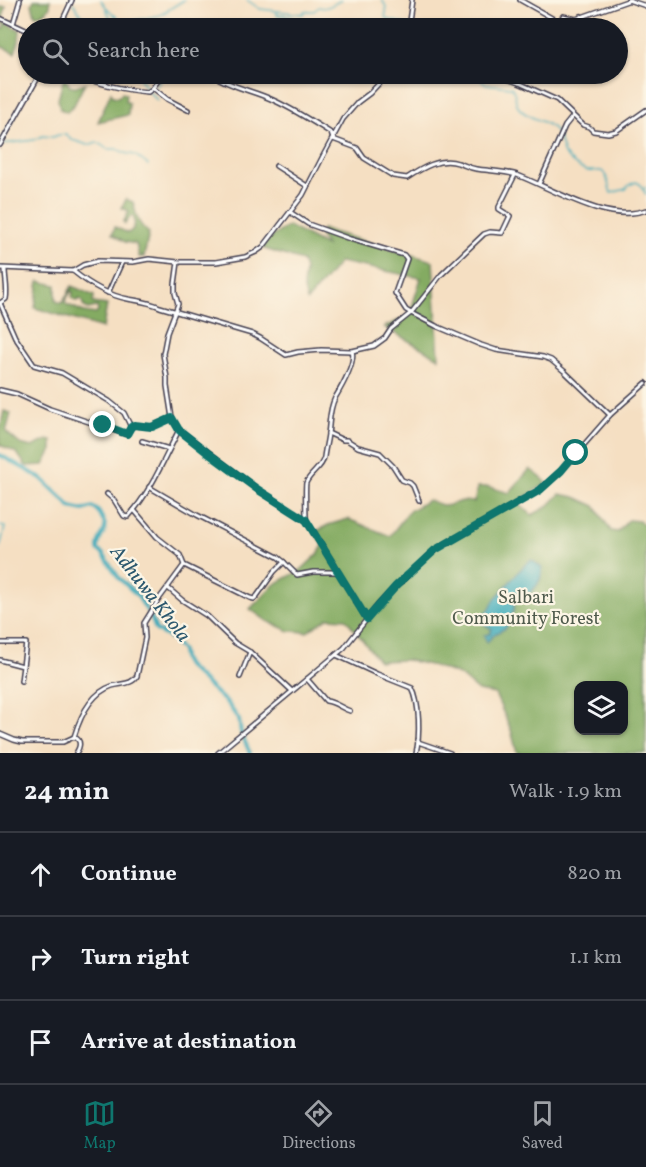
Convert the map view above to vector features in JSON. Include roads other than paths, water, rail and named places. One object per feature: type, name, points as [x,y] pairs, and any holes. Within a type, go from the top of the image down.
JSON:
[{"type":"street","points":[[13,24],[21,0]]},
{"type":"street","points":[[409,18],[412,0]]},
{"type":"street","points":[[520,0],[552,18]]},
{"type":"street","points":[[578,18],[628,0],[646,6]]},
{"type":"street","points":[[63,18],[71,1]]},
{"type":"street","points":[[0,18],[18,26]]},
{"type":"street","points":[[0,146],[34,84]]},
{"type":"street","points":[[103,84],[122,90],[150,90],[188,110]]},
{"type":"street","points":[[150,90],[155,84]]},
{"type":"street","points":[[229,84],[260,94],[290,108],[331,133],[333,139]]},
{"type":"street","points":[[131,427],[124,413],[109,401],[62,373],[34,365],[15,337],[0,303],[6,299],[7,293],[2,268],[72,271],[90,263],[108,261],[134,262],[149,259],[216,262],[245,257],[256,252],[263,247],[303,195],[344,119],[358,102],[379,84]]},
{"type":"street","points":[[521,84],[557,100],[583,125],[593,131],[608,133],[616,131],[646,110]]},
{"type":"street","points":[[539,184],[565,126],[573,116]]},
{"type":"street","points":[[333,139],[357,148],[364,158],[400,178],[407,178],[441,161],[476,169],[506,172],[595,208],[632,213],[646,210]]},
{"type":"street","points":[[276,166],[307,186]]},
{"type":"street","points":[[72,271],[108,293],[149,302],[252,334],[286,355],[321,350],[352,351],[374,346],[385,338],[391,329],[411,313],[441,275],[484,234],[502,233],[510,216],[499,207],[515,175]]},
{"type":"street","points":[[290,212],[315,227],[404,255],[407,259],[395,293],[406,310],[436,326],[481,345],[550,360],[610,415]]},
{"type":"street","points":[[108,293],[123,261]]},
{"type":"street","points":[[178,262],[175,285],[178,304],[167,333],[163,354],[172,418],[179,430],[257,489],[306,520],[367,619]]},
{"type":"street","points":[[306,520],[306,483],[324,458],[331,406],[351,364],[352,351]]},
{"type":"street","points":[[218,753],[349,643],[396,586],[435,550],[540,490],[561,471],[610,415],[645,385]]},
{"type":"street","points":[[0,390],[17,394],[50,409],[125,434],[134,425],[152,427],[172,418]]},
{"type":"street","points":[[107,494],[126,518],[149,488],[179,430]]},
{"type":"street","points":[[328,433],[358,447],[380,453],[393,466],[402,480],[413,486],[419,501]]},
{"type":"street","points":[[142,441],[169,449]]},
{"type":"street","points":[[149,488],[278,557],[297,575],[337,572]]},
{"type":"street","points":[[134,510],[157,537],[180,555],[184,565],[254,599],[284,562]]},
{"type":"street","points":[[0,734],[22,742],[63,742],[74,737],[82,715],[96,695],[112,686],[135,680],[145,638],[144,623],[184,565]]},
{"type":"street","points":[[168,588],[207,616],[292,691]]},
{"type":"street","points":[[0,643],[26,643],[21,681]]},
{"type":"street","points":[[240,677],[250,652]]},
{"type":"street","points":[[336,655],[412,688],[416,699],[418,742],[416,753]]},
{"type":"street","points":[[0,660],[23,666]]},
{"type":"street","points":[[307,679],[326,701],[331,701],[350,711]]},
{"type":"street","points":[[74,737],[79,742],[76,753]]},
{"type":"street","points":[[418,742],[450,753]]},
{"type":"water","points":[[532,560],[542,568],[540,580],[529,593],[514,603],[514,609],[506,628],[496,633],[487,642],[484,635],[490,634],[492,629],[481,622],[479,617],[489,610],[495,599],[519,571]]},
{"type":"waterway","points":[[101,0],[118,18]]},
{"type":"waterway","points":[[147,18],[160,15],[184,0]]},
{"type":"waterway","points":[[247,0],[260,9],[302,14],[304,11],[328,7],[342,0]]},
{"type":"waterway","points":[[382,0],[386,8],[386,18]]},
{"type":"waterway","points":[[73,3],[84,18]]},
{"type":"waterway","points":[[106,8],[110,18]]},
{"type":"waterway","points":[[277,12],[277,15],[291,18]]},
{"type":"waterway","points":[[144,84],[157,100]]},
{"type":"waterway","points":[[155,88],[158,84]]},
{"type":"waterway","points":[[486,84],[511,87],[519,108],[527,115],[552,127],[564,154],[572,162],[587,171],[599,171],[605,174],[611,193],[626,189],[636,182],[646,194]]},
{"type":"waterway","points":[[0,142],[15,116]]},
{"type":"waterway","points":[[3,144],[66,134],[72,140],[88,145],[97,142],[107,149],[117,149],[135,155],[148,165]]},
{"type":"waterway","name":"Adhuwa Khola","points":[[0,455],[41,478],[70,507],[84,510],[92,507],[98,511],[105,527],[99,540],[98,550],[119,578],[137,595],[151,617],[156,630],[172,639],[182,651],[187,666],[228,704],[239,720],[241,733],[250,753]]},
{"type":"waterway","points":[[0,526],[5,527],[0,547]]},
{"type":"park label","name":"Salbari Community Forest","points":[[526,607]]}]
